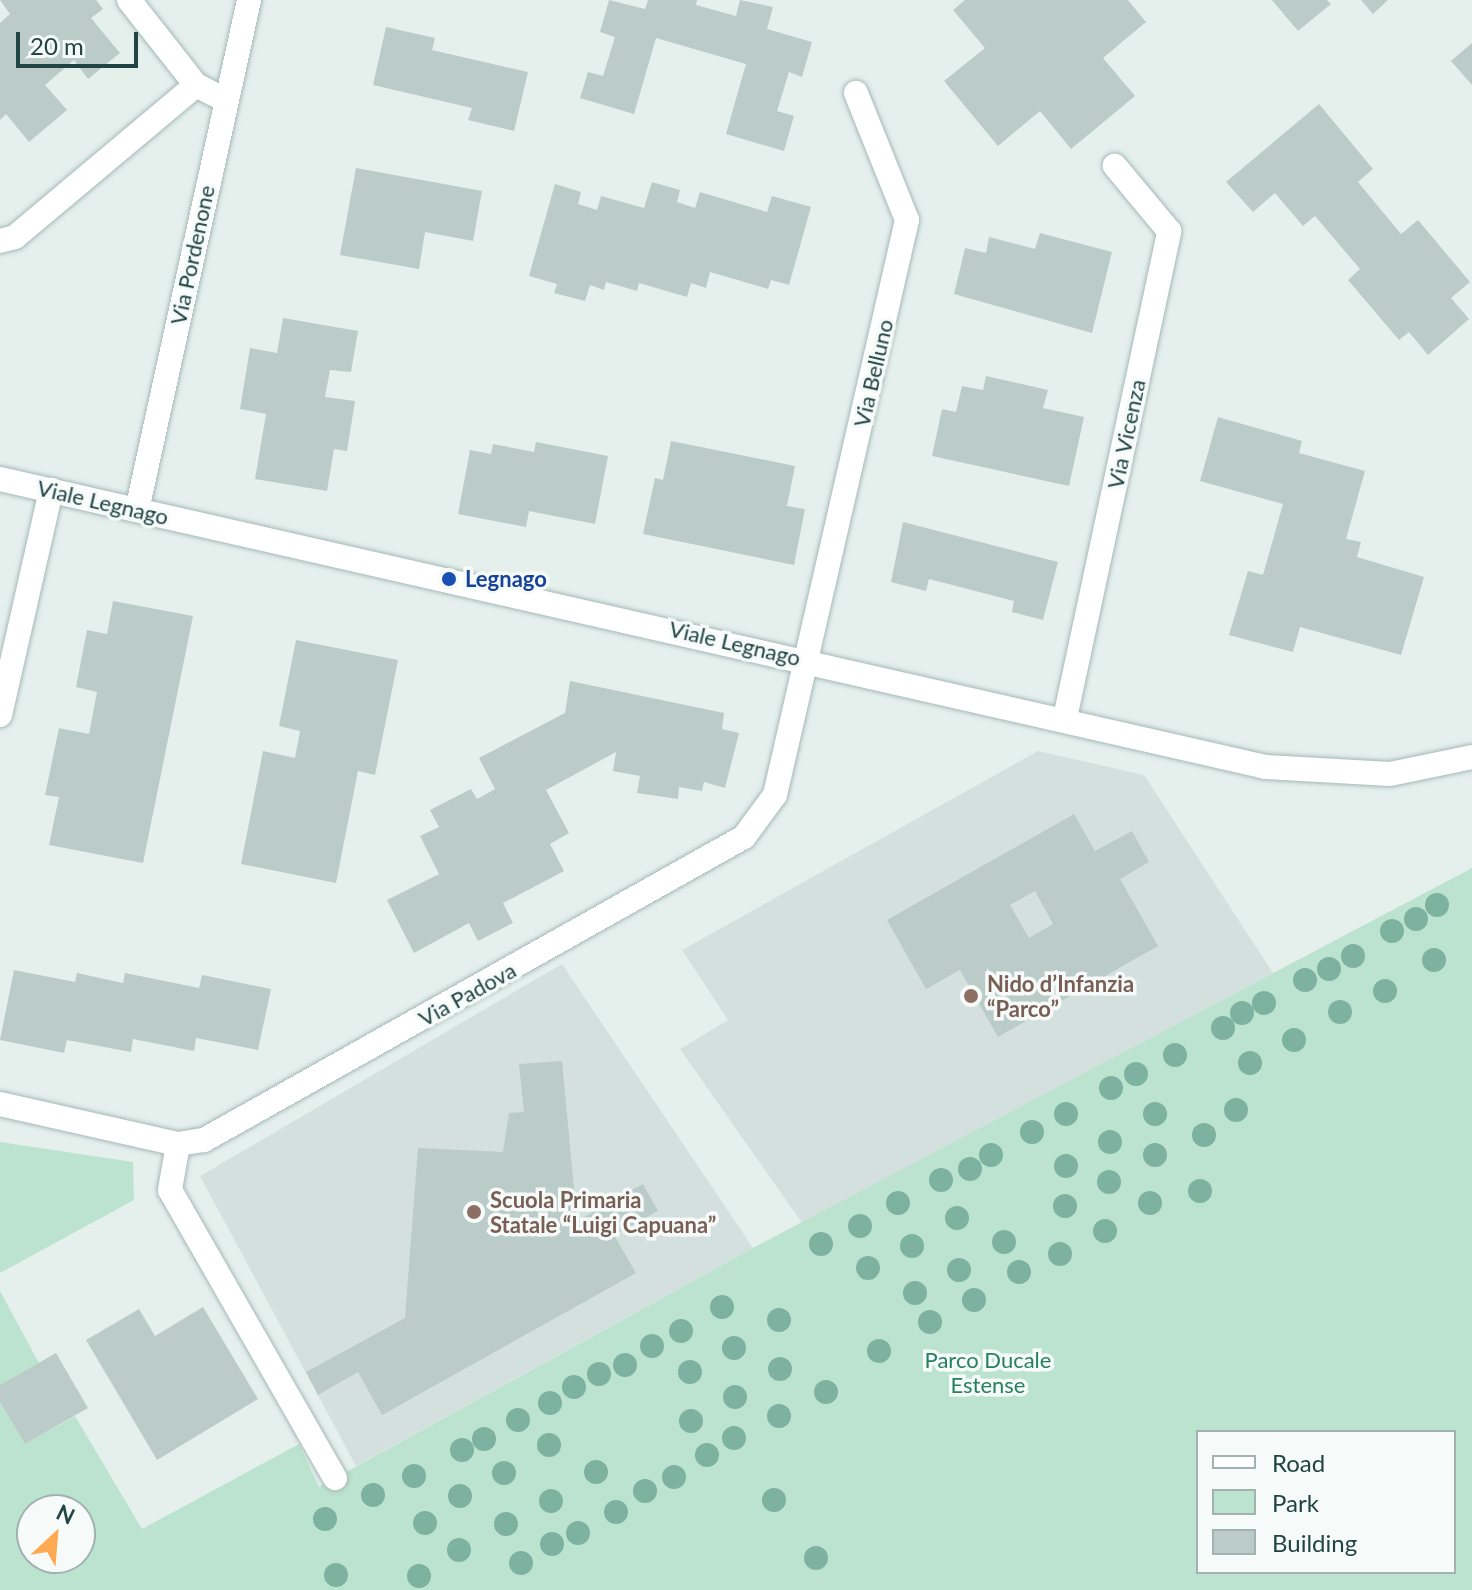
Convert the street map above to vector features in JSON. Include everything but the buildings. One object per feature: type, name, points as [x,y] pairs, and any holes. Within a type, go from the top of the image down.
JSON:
[{"type":"street","points":[[129,0],[196,85],[225,100]]},
{"type":"street","name":"Via Pordenone","points":[[137,510],[249,0]]},
{"type":"street","points":[[0,241],[15,237],[196,85]]},
{"type":"street","name":"Via Belluno","points":[[809,660],[907,220],[856,93]]},
{"type":"street","name":"Via Vicenza","points":[[1065,718],[1169,231],[1115,166]]},
{"type":"street","name":"Viale Legnago","points":[[0,479],[1065,718],[1266,767],[1390,774],[1472,757]]},
{"type":"street","points":[[0,715],[51,490]]},
{"type":"street","name":"Via Padova","points":[[0,1104],[178,1144],[204,1140],[744,837],[775,795],[809,660]]},
{"type":"street","points":[[178,1144],[170,1190],[335,1478]]},
{"type":"shaded area","name":"Nido d’Infanzia “Parco”","points":[[1038,751],[1144,775],[1273,973],[802,1223],[680,1049],[728,1020],[682,950]]},
{"type":"shaded area","name":"Scuola Primaria Statale “Luigi Capuana”","points":[[562,964],[753,1248],[356,1466],[200,1176]]},
{"type":"green space","name":"Parco Ducale Estense","points":[[1472,868],[1472,1590],[0,1590],[0,1402],[25,1444],[75,1416],[142,1529],[299,1444],[319,1487],[753,1248]]},
{"type":"green space","points":[[0,1142],[133,1162],[134,1200],[0,1273]]},
{"type":"green space","points":[[0,1291],[39,1363],[0,1385]]},
{"type":"place","name":"Legnago","points":[[449,579]]},
{"type":"place","name":"Nido d’Infanzia “Parco”","points":[[971,996]]},
{"type":"place","name":"Scuola Primaria Statale “Luigi Capuana”","points":[[474,1212]]}]
